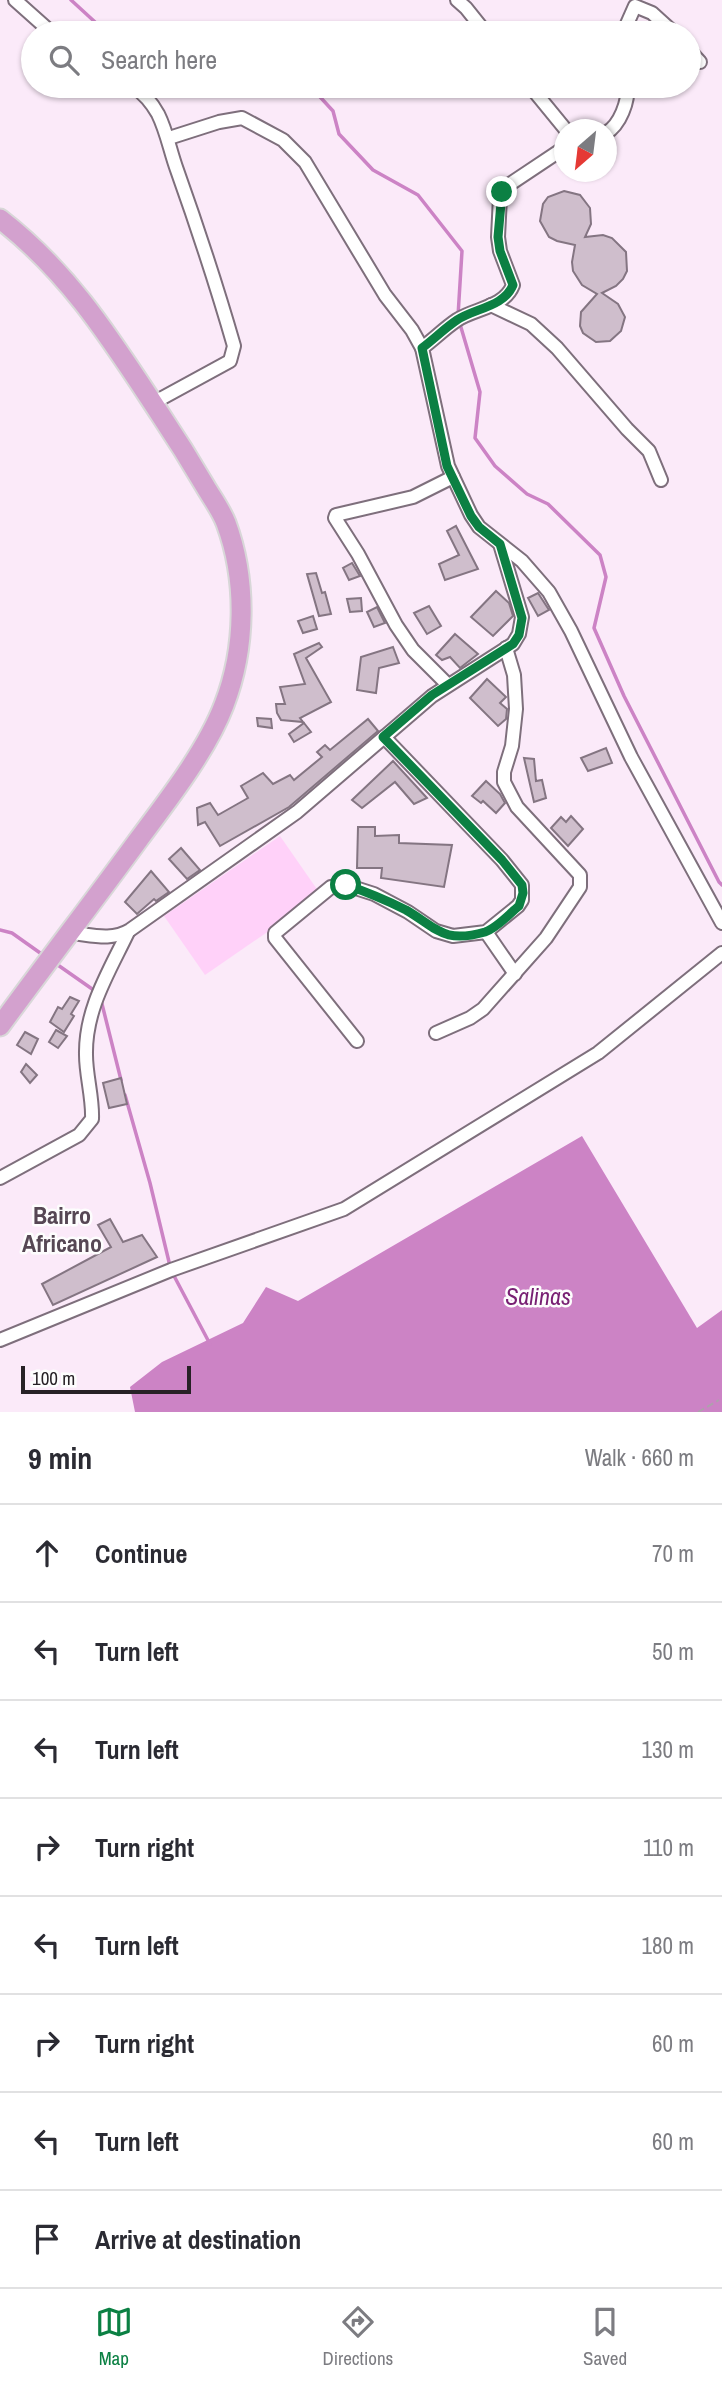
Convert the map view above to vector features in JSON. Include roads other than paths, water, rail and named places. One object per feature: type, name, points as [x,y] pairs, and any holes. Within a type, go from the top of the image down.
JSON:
[{"type":"main road","points":[[0,219],[60,273],[102,326],[186,453],[225,522],[237,561],[241,600],[239,642],[231,683],[215,725],[159,812],[72,933],[0,1026]]},
{"type":"street","points":[[15,0],[39,21]]},
{"type":"street","points":[[457,0],[476,21]]},
{"type":"street","points":[[628,21],[635,6],[652,13],[661,21]]},
{"type":"street","points":[[146,98],[169,138],[234,346],[229,361],[153,403]]},
{"type":"street","points":[[540,98],[557,119]]},
{"type":"street","points":[[617,120],[627,98]]},
{"type":"street","points":[[169,138],[219,122],[242,118],[283,140],[305,162],[385,295],[412,330],[422,348],[447,466],[471,516],[479,527],[522,561],[549,592],[571,631],[631,757],[722,923]]},
{"type":"street","points":[[422,348],[458,319],[504,298],[513,285],[500,251],[498,237],[502,192],[554,155]]},
{"type":"street","points":[[491,305],[531,324],[557,348],[649,451],[661,480]]},
{"type":"street","points":[[448,685],[413,650],[396,625],[358,554],[335,518],[336,515],[413,497],[453,477]]},
{"type":"street","points":[[72,933],[110,937],[128,932],[297,811],[432,695],[513,644],[519,635],[522,618],[500,544]]},
{"type":"street","points":[[436,1033],[470,1018],[483,1009],[546,938],[581,882],[580,875],[517,807],[504,782],[503,772],[512,746],[516,709],[514,675],[506,648]]},
{"type":"street","points":[[357,1041],[275,938],[275,933],[331,887],[346,885],[374,894],[436,931],[453,936],[486,932],[519,906],[523,893],[522,885],[502,860],[383,737]]},
{"type":"street","points":[[0,1178],[79,1135],[92,1119],[85,1050],[90,1012],[128,932]]},
{"type":"street","points":[[486,932],[515,974]]},
{"type":"street","points":[[0,1340],[171,1270],[344,1209],[598,1052],[722,953]]},
{"type":"water","name":"Salinas","points":[[582,1136],[697,1328],[722,1310],[722,1412],[135,1412],[130,1387],[162,1362],[243,1323],[266,1287],[298,1301]]},
{"type":"waterway","points":[[71,0],[94,21]]},
{"type":"waterway","points":[[321,98],[333,111],[339,134],[373,170],[418,195],[462,251],[458,316]]},
{"type":"waterway","points":[[460,324],[480,392],[475,438],[495,466],[527,494],[548,504],[600,555],[606,577],[594,628],[624,696],[722,885]]},
{"type":"waterway","points":[[0,930],[12,933],[43,955]]},
{"type":"waterway","points":[[55,963],[95,991]]},
{"type":"waterway","points":[[101,1000],[121,1080]]},
{"type":"waterway","points":[[125,1095],[170,1266]]},
{"type":"waterway","points":[[173,1274],[210,1344]]},
{"type":"district","name":"Bairro Africano","points":[[62,1229]]}]
